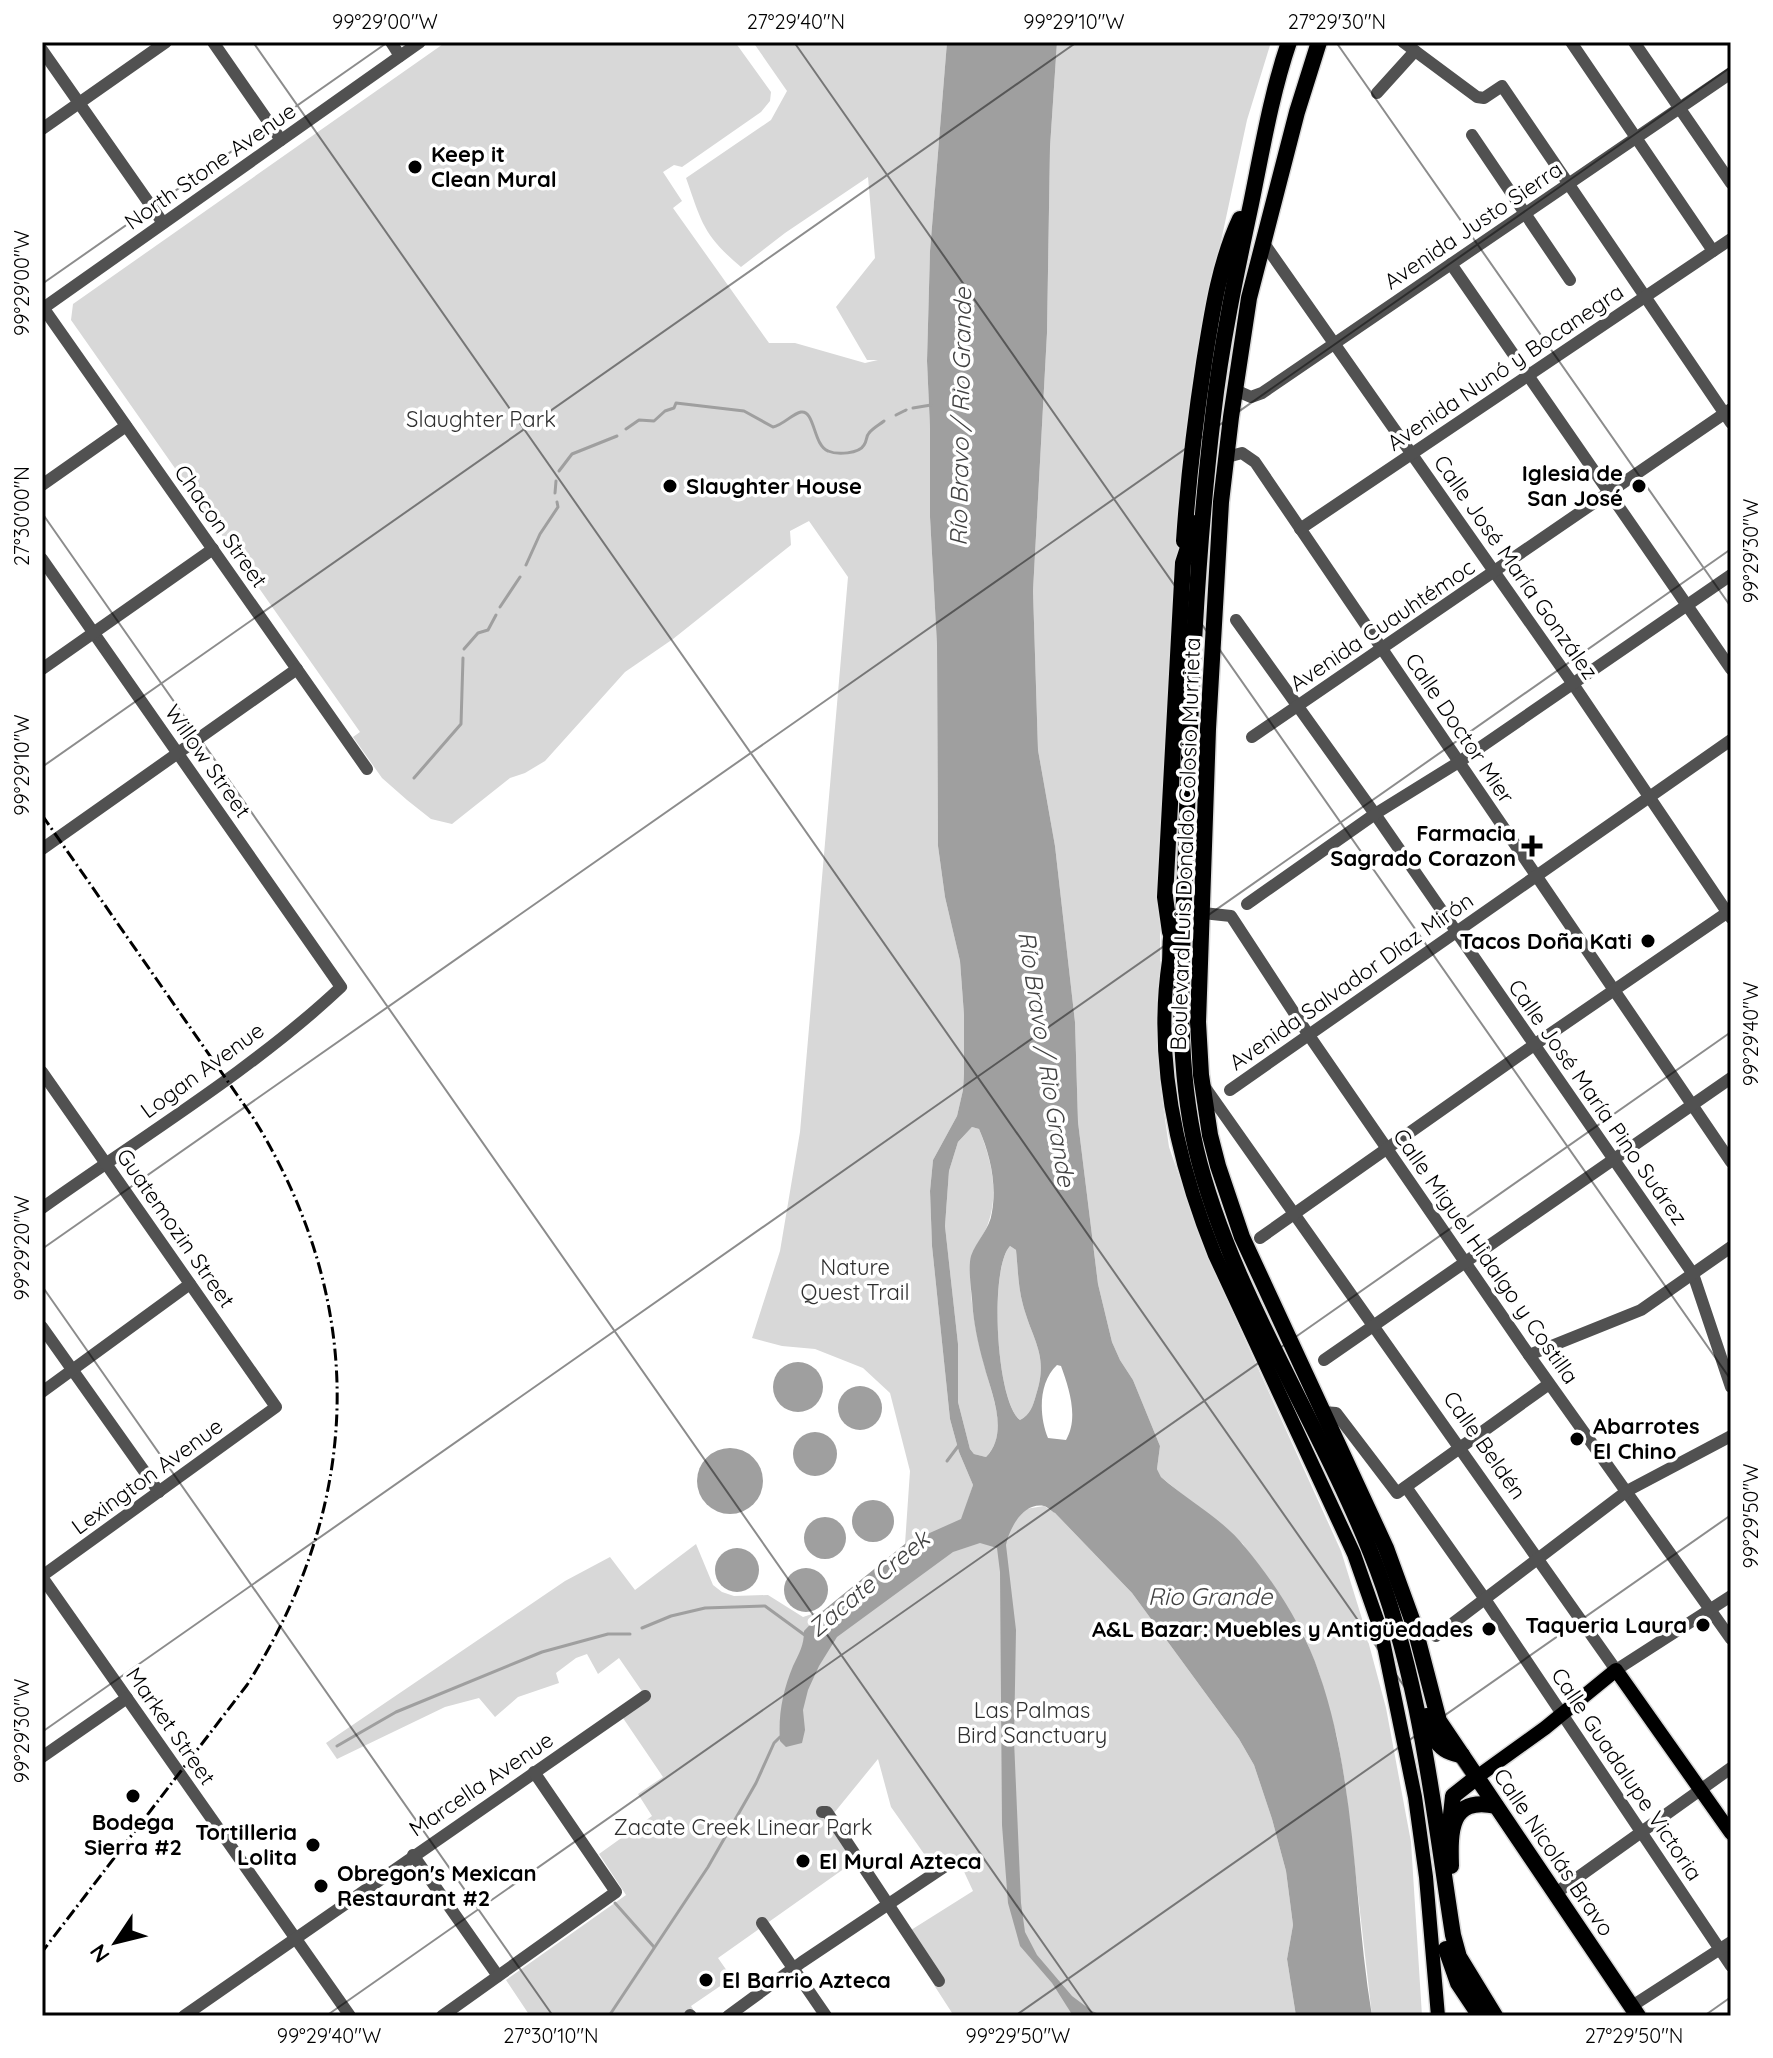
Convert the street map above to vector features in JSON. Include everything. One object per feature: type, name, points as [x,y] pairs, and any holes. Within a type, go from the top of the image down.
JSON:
[{"type":"highway","name":"Boulevard Luis Donaldo Colosio Murrieta","points":[[1289,42],[1271,106],[1225,338],[1204,498],[1189,770],[1183,1044],[1196,1146],[1228,1243],[1388,1594],[1418,1714],[1459,1957],[1495,2016]]},
{"type":"highway","name":"Boulevard Luis Donaldo Colosio Murrieta","points":[[1319,42],[1297,112],[1249,298],[1221,502],[1208,729],[1198,1032],[1202,1083],[1218,1166],[1239,1227],[1386,1548],[1414,1625],[1434,1711]]},
{"type":"highway","points":[[1170,932],[1165,897],[1183,563],[1196,414],[1213,305],[1231,239],[1254,188]]},
{"type":"highway","points":[[1183,563],[1204,498]]},
{"type":"highway","points":[[1403,1651],[1414,1668],[1433,1738],[1445,1751],[1462,1755]]},
{"type":"highway","name":"Calle Nicolás Bravo","points":[[1434,1711],[1635,2011]]},
{"type":"highway","points":[[1477,1777],[1453,1796],[1434,1817],[1436,1871],[1446,1950],[1458,1983],[1480,2016]]},
{"type":"highway","points":[[1448,1897],[1452,1879],[1450,1831],[1453,1796]]},
{"type":"highway","points":[[1450,1831],[1463,1809],[1472,1805],[1496,1806]]},
{"type":"main road","points":[[1184,911],[1203,913]]},
{"type":"main road","name":"Boulevard Luis Donaldo Colosio Murrieta","points":[[1184,911],[1176,915],[1170,932],[1165,983],[1168,1082],[1180,1148],[1197,1208],[1215,1255],[1354,1554],[1381,1631],[1419,1824],[1438,2016]]},
{"type":"main road","points":[[1477,1777],[1545,1728],[1616,1670]]},
{"type":"main road","name":"Calle Beldén","points":[[1616,1670],[1731,1833]]},
{"type":"street","points":[[42,129],[166,42]]},
{"type":"street","points":[[213,42],[281,140]]},
{"type":"street","points":[[391,42],[400,56]]},
{"type":"street","name":"North Stone Avenue","points":[[42,308],[420,42]]},
{"type":"street","points":[[1403,42],[1477,97],[1484,98],[1502,86],[1729,415]]},
{"type":"street","points":[[1571,42],[1713,251]]},
{"type":"street","points":[[1634,42],[1731,183]]},
{"type":"street","points":[[42,50],[163,223]]},
{"type":"street","points":[[1377,93],[1415,51]]},
{"type":"street","name":"Avenida Justo Sierra","points":[[1235,390],[1251,397],[1262,393],[1731,73]]},
{"type":"street","points":[[1472,135],[1570,280]]},
{"type":"street","name":"Avenida Nunó y Bocanegra","points":[[1300,529],[1731,239]]},
{"type":"street","name":"Calle José María González","points":[[1263,242],[1413,453],[1730,914]]},
{"type":"street","points":[[1451,264],[1731,669]]},
{"type":"street","name":"Chacon Street","points":[[42,308],[367,769]]},
{"type":"street","name":"Avenida Cuauhtémoc","points":[[1252,737],[1609,493],[1729,415]]},
{"type":"street","points":[[42,485],[126,426]]},
{"type":"street","name":"Calle Doctor Mier","points":[[1227,457],[1242,453],[1249,456],[1731,1162]]},
{"type":"street","points":[[42,669],[213,549]]},
{"type":"street","name":"Willow Street","points":[[42,559],[341,987]]},
{"type":"street","points":[[1247,904],[1375,814],[1459,762],[1731,575]]},
{"type":"street","name":"Calle José María Pino Suárez","points":[[1236,620],[1375,814],[1693,1274],[1731,1387]]},
{"type":"street","points":[[42,849],[297,669]]},
{"type":"street","name":"Avenida Salvador Díaz Mirón","points":[[1230,1090],[1731,740]]},
{"type":"street","name":"Calle Miguel Hidalgo y Costilla","points":[[1203,913],[1231,916],[1308,1034],[1549,1384],[1731,1639]]},
{"type":"street","points":[[1260,1238],[1534,1045],[1730,914]]},
{"type":"street","name":"Logan Avenue","points":[[42,1208],[226,1078],[302,1021],[341,987]]},
{"type":"street","name":"Guatemozin Street","points":[[42,1072],[276,1407]]},
{"type":"street","points":[[1324,1360],[1731,1078]]},
{"type":"street","name":"Calle Beldén","points":[[1202,1083],[1616,1670]]},
{"type":"street","points":[[1529,1355],[1641,1310],[1731,1247]]},
{"type":"street","points":[[42,1392],[190,1284]]},
{"type":"street","points":[[42,1327],[159,1492]]},
{"type":"street","points":[[1401,1490],[1549,1384]]},
{"type":"street","name":"Lexington Avenue","points":[[42,1577],[276,1407]]},
{"type":"street","name":"Calle Guadalupe Victoria","points":[[1323,1412],[1336,1413],[1401,1490],[1485,1599],[1643,1832],[1726,1945],[1731,1966]]},
{"type":"street","points":[[1436,1636],[1627,1491],[1731,1436]]},
{"type":"street","name":"Market Street","points":[[42,1577],[350,2016]]},
{"type":"street","points":[[1616,1670],[1731,1596]]},
{"type":"street","name":"Marcella Avenue","points":[[184,2016],[645,1696]]},
{"type":"street","points":[[42,1757],[127,1698]]},
{"type":"street","points":[[1556,1893],[1731,1768]]},
{"type":"street","points":[[442,2016],[616,1892],[534,1772]]},
{"type":"street","points":[[825,1812],[939,1981]]},
{"type":"street","points":[[413,1855],[498,1976]]},
{"type":"street","points":[[728,2016],[944,1867]]},
{"type":"street","points":[[762,1923],[826,2016]]},
{"type":"street","points":[[1635,2011],[1726,1945]]},
{"type":"green space","points":[[446,42],[735,42],[771,92],[770,101],[761,112],[682,167],[674,165],[663,172],[682,201],[673,208],[769,343],[795,343],[865,363],[878,360],[867,360],[836,307],[875,258],[868,177],[741,267],[711,237],[686,178],[771,120],[787,91],[753,42],[947,42],[930,251],[927,361],[930,517],[937,645],[938,846],[945,897],[960,961],[964,1074],[957,1116],[933,1160],[930,1191],[932,1246],[950,1419],[973,1485],[962,1519],[1044,1506],[1055,1513],[1132,1593],[1239,1739],[1254,1765],[1286,1871],[1293,1925],[1287,1959],[1296,2016],[954,2016],[934,1985],[942,1980],[911,1930],[973,1891],[960,1863],[949,1869],[934,1868],[891,1807],[878,1759],[834,1813],[862,1856],[718,1958],[732,1978],[691,2006],[694,2011],[687,2016],[530,2016],[506,1980],[626,1895],[599,1854],[652,1816],[638,1794],[663,1777],[623,1718],[648,1700],[619,1658],[598,1674],[587,1654],[576,1658],[556,1673],[559,1683],[518,1697],[495,1717],[479,1698],[445,1707],[337,1759],[326,1743],[565,1581],[610,1557],[635,1590],[696,1544],[713,1585],[722,1592],[734,1596],[768,1595],[803,1617],[824,1610],[905,1544],[910,1471],[890,1393],[863,1368],[815,1349],[782,1346],[752,1338],[780,1251],[800,1132],[848,577],[809,521],[790,531],[791,545],[673,639],[625,672],[545,761],[510,778],[452,824],[431,819],[382,778],[353,737],[360,732],[71,320],[73,304]]},
{"type":"green space","points":[[1057,42],[1271,42],[1247,120],[1212,283],[1187,438],[1160,842],[1160,1084],[1169,1147],[1207,1256],[1341,1551],[1363,1622],[1386,1708],[1411,1842],[1422,2016],[1372,2016],[1337,1737],[1319,1673],[1304,1635],[1243,1544],[1161,1477],[1157,1469],[1160,1446],[1133,1380],[1112,1342],[1098,1284],[1078,1122],[1075,1022],[1055,846],[1038,750],[1033,591],[1047,333],[1050,147]]},
{"type":"green space","points":[[972,1127],[979,1129],[984,1141],[993,1179],[990,1217],[971,1258],[970,1277],[975,1323],[998,1421],[996,1440],[986,1457],[974,1454],[970,1449],[958,1402],[958,1344],[945,1226],[949,1171],[958,1142]]},
{"type":"green space","points":[[1010,1246],[1016,1250],[1021,1298],[1038,1349],[1041,1369],[1032,1406],[1020,1420],[1005,1388],[998,1334],[999,1280],[1003,1259]]},
{"type":"water","name":"Rio Grande","points":[[947,42],[1057,42],[1050,147],[1047,333],[1033,591],[1038,750],[1055,846],[1075,1022],[1078,1122],[1098,1284],[1112,1342],[1133,1380],[1160,1446],[1157,1469],[1161,1477],[1216,1519],[1245,1547],[1288,1607],[1313,1656],[1341,1757],[1372,2016],[1296,2016],[1287,1959],[1293,1925],[1286,1871],[1254,1765],[1239,1739],[1132,1593],[1055,1513],[1045,1507],[1036,1506],[1024,1512],[1010,1532],[1006,1545],[1016,1630],[1014,1740],[1021,1903],[1025,1932],[1037,1955],[1072,1996],[1104,2016],[1073,2016],[1052,1983],[1020,1946],[1008,1903],[1002,1825],[1000,1572],[997,1548],[980,1543],[953,1552],[837,1637],[808,1690],[803,1710],[805,1730],[802,1743],[786,1747],[780,1741],[784,1693],[804,1631],[824,1610],[905,1544],[961,1519],[973,1485],[950,1419],[932,1246],[930,1191],[933,1160],[957,1116],[963,1090],[964,1015],[960,961],[945,897],[938,846],[937,645],[930,517],[927,361],[930,251]],"holes":[[[972,1127],[979,1129],[986,1149],[994,1191],[991,1218],[973,1250],[970,1266],[976,1332],[997,1412],[997,1436],[986,1457],[974,1454],[970,1449],[958,1402],[958,1344],[945,1226],[949,1171],[958,1142]],[[1010,1246],[1016,1250],[1021,1298],[1040,1359],[1040,1381],[1034,1403],[1029,1413],[1020,1420],[1005,1388],[1001,1363],[998,1306],[1003,1259]],[[1057,1365],[1061,1366],[1070,1393],[1072,1422],[1066,1440],[1048,1438],[1045,1429],[1043,1390]]]},
{"type":"water","points":[[798,1362],[816,1369],[823,1387],[816,1405],[798,1412],[780,1405],[773,1387],[780,1369]]},
{"type":"water","points":[[860,1386],[876,1392],[882,1408],[876,1424],[860,1430],[844,1424],[838,1408],[844,1392]]},
{"type":"water","points":[[815,1432],[831,1438],[837,1454],[831,1470],[815,1476],[799,1470],[793,1454],[799,1438]]},
{"type":"water","points":[[730,1448],[743,1451],[753,1458],[760,1468],[763,1481],[760,1494],[753,1504],[743,1511],[730,1514],[717,1511],[707,1504],[700,1494],[697,1481],[700,1468],[707,1458],[717,1451]]},
{"type":"water","points":[[873,1500],[888,1506],[894,1521],[888,1536],[873,1542],[858,1536],[852,1521],[858,1506]]},
{"type":"water","points":[[825,1517],[840,1523],[846,1538],[840,1553],[825,1559],[810,1553],[804,1538],[810,1523]]},
{"type":"water","points":[[737,1548],[753,1554],[759,1570],[753,1586],[737,1592],[721,1586],[715,1570],[721,1554]]},
{"type":"water","points":[[806,1568],[822,1574],[828,1590],[822,1606],[806,1612],[790,1606],[784,1590],[790,1574]]},
{"type":"waterway","points":[[626,429],[639,420],[654,421],[674,408],[676,403],[744,411],[773,427],[801,412],[809,416],[823,448],[842,453],[861,448],[869,433],[884,421]]},
{"type":"waterway","points":[[913,408],[931,405]]},
{"type":"waterway","points":[[896,415],[906,410]]},
{"type":"waterway","points":[[559,471],[572,454],[617,436]]},
{"type":"waterway","points":[[555,493],[556,481]]},
{"type":"waterway","points":[[526,565],[540,534],[558,507],[557,502]]},
{"type":"waterway","points":[[500,607],[520,577]]},
{"type":"waterway","points":[[464,649],[478,633],[488,630],[496,615]]},
{"type":"waterway","points":[[414,778],[461,724],[463,658]]},
{"type":"waterway","points":[[947,1461],[959,1445]]},
{"type":"waterway","points":[[642,1628],[671,1616],[705,1608],[765,1606],[806,1636]]},
{"type":"waterway","points":[[337,1746],[396,1712],[542,1652],[608,1634],[630,1634]]},
{"type":"waterway","name":"Zacate Creek","points":[[609,2016],[708,1867],[780,1737]]},
{"type":"waterway","points":[[615,1903],[654,1947]]},
{"type":"railway","points":[[42,815],[254,1119],[291,1189],[317,1260],[333,1331],[337,1403],[331,1474],[313,1545],[286,1615],[247,1685],[42,1952]]},
{"type":"place","name":"Keep it Clean Mural","points":[[415,167]]},
{"type":"place","name":"Slaughter House","points":[[670,486]]},
{"type":"place","name":"Iglesia de San José","points":[[1639,486]]},
{"type":"place","name":"Farmacia Sagrado Corazon","points":[[1532,846]]},
{"type":"place","name":"Tacos Doña Kati","points":[[1648,941]]},
{"type":"place","name":"Abarrotes El Chino","points":[[1577,1439]]},
{"type":"place","name":"Taqueria Laura","points":[[1703,1625]]},
{"type":"place","name":"A&L Bazar: Muebles y Antigüedades","points":[[1489,1629]]},
{"type":"place","name":"Bodega Sierra #2","points":[[133,1796]]},
{"type":"place","name":"Tortilleria Lolita","points":[[313,1845]]},
{"type":"place","name":"El Mural Azteca","points":[[803,1861]]},
{"type":"place","name":"Obregon's Mexican Restaurant #2","points":[[321,1886]]},
{"type":"place","name":"El Barrio Azteca","points":[[706,1980]]},
{"type":"water label","name":"Río Bravo / Rio Grande","points":[[961,417]]},
{"type":"water label","name":"Río Bravo / Rio Grande","points":[[1046,1059]]},
{"type":"park label","name":"Slaughter Park","points":[[481,419]]},
{"type":"park label","name":"Nature Quest Trail","points":[[855,1280]]},
{"type":"park label","name":"Las Palmas Bird Sanctuary","points":[[1032,1722]]},
{"type":"park label","name":"Zacate Creek Linear Park","points":[[743,1827]]}]
